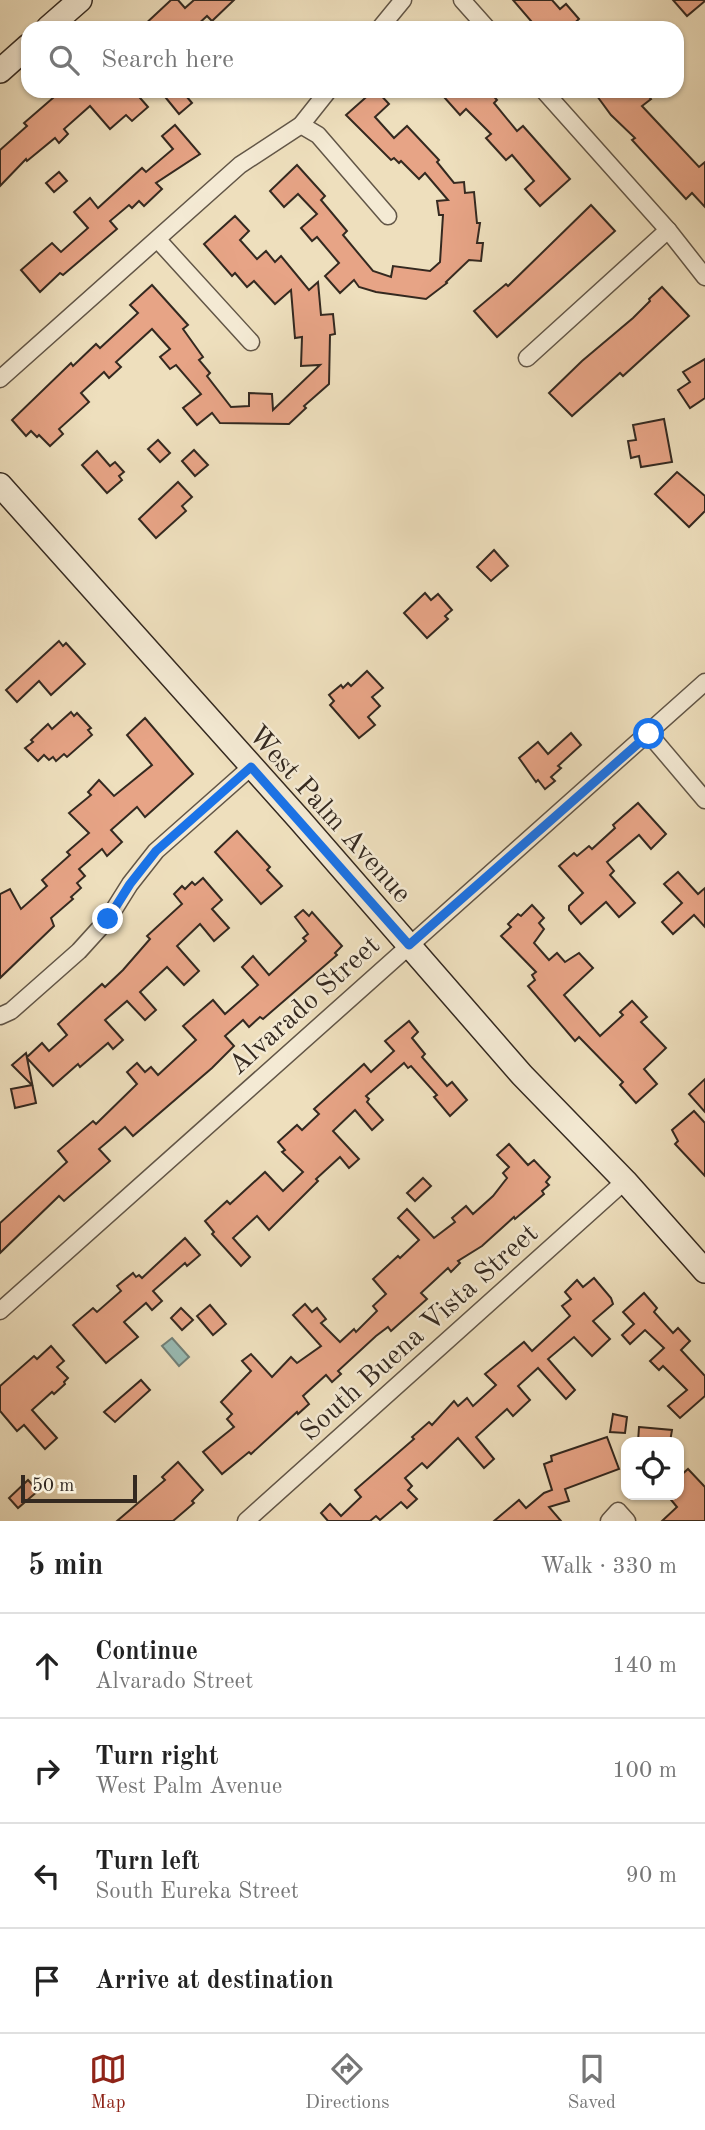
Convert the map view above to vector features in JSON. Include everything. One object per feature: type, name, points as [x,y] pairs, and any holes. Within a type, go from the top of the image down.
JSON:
[{"type":"street","points":[[56,21],[80,0]]},
{"type":"street","points":[[386,21],[403,0]]},
{"type":"street","points":[[462,0],[481,21]]},
{"type":"street","points":[[0,71],[21,52]]},
{"type":"street","points":[[0,379],[240,164],[301,125],[322,98]]},
{"type":"street","points":[[550,98],[668,230],[705,277]]},
{"type":"street","points":[[301,125],[318,135],[388,216]]},
{"type":"street","points":[[527,358],[668,230]]},
{"type":"street","points":[[158,240],[251,342]]},
{"type":"street","name":"West Palm Avenue","points":[[0,485],[522,1075],[625,1181],[705,1271]]},
{"type":"street","name":"Alvarado Street","points":[[0,1311],[705,682]]},
{"type":"street","points":[[649,734],[705,800]]},
{"type":"street","points":[[0,1016],[11,1011],[79,951],[108,919],[130,884],[156,851],[251,767]]},
{"type":"street","name":"South Buena Vista Street","points":[[246,1521],[625,1181]]},
{"type":"street","points":[[609,1521],[618,1511],[627,1521]]},
{"type":"water","points":[[172,1338],[189,1357],[179,1366],[162,1346]]},
{"type":"building","points":[[171,0],[178,0],[185,8],[194,0],[234,0],[212,21],[207,16],[202,21],[148,21]]},
{"type":"building","points":[[513,0],[552,0],[560,9],[566,4],[579,19],[577,21],[531,21]]},
{"type":"building","points":[[673,0],[705,0],[705,1],[687,16]]},
{"type":"building","points":[[53,98],[140,98],[148,107],[132,121],[126,115],[110,129],[90,106],[64,129],[68,134],[59,143],[55,138],[27,161],[26,159],[0,186],[0,150],[27,126],[24,123]]},
{"type":"building","points":[[166,98],[188,98],[192,103],[179,114]]},
{"type":"building","points":[[365,98],[383,98],[389,104],[375,117],[394,138],[407,126],[439,160],[437,162],[454,183],[464,182],[465,193],[474,192],[477,223],[480,223],[477,243],[483,243],[481,261],[469,260],[447,283],[426,299],[376,292],[359,287],[354,280],[340,293],[325,276],[339,263],[317,237],[312,241],[301,228],[317,214],[298,194],[284,207],[270,191],[297,165],[325,196],[321,200],[347,231],[343,235],[373,271],[391,277],[393,266],[430,271],[440,262],[443,215],[439,215],[437,201],[448,200],[425,173],[419,179],[401,161],[399,163],[394,158],[391,160],[346,115]]},
{"type":"building","points":[[445,98],[495,98],[497,100],[494,103],[517,131],[523,126],[570,179],[540,206],[525,189],[534,181],[512,155],[506,160],[486,138],[491,134],[466,109],[460,115]]},
{"type":"building","points":[[598,98],[650,98],[642,106],[699,167],[705,162],[705,207],[692,193],[686,199],[632,140],[635,138],[611,115]]},
{"type":"building","points":[[175,125],[200,154],[156,183],[162,189],[144,206],[139,201],[132,208],[129,205],[110,221],[117,229],[40,292],[21,270],[52,243],[61,252],[88,228],[74,212],[90,198],[98,208],[142,168],[146,172],[173,149],[162,136]]},
{"type":"building","points":[[59,172],[67,181],[54,192],[46,183]]},
{"type":"building","points":[[591,205],[615,231],[497,337],[474,311],[506,284],[508,286]]},
{"type":"building","points":[[235,216],[249,231],[240,240],[257,259],[266,251],[275,262],[281,256],[309,290],[318,282],[321,315],[333,314],[335,334],[330,335],[329,384],[304,406],[306,408],[289,424],[220,423],[212,413],[197,425],[183,408],[201,394],[176,365],[170,369],[160,357],[170,349],[152,329],[116,362],[121,367],[109,378],[104,372],[81,393],[89,402],[59,429],[63,434],[50,446],[31,431],[26,436],[12,420],[71,363],[73,366],[96,344],[100,348],[138,313],[130,305],[152,285],[188,325],[183,329],[203,357],[199,360],[210,373],[207,376],[231,407],[249,406],[249,393],[272,394],[273,410],[320,365],[301,366],[302,337],[295,338],[291,290],[275,304],[254,281],[247,287],[235,273],[232,276],[204,244]]},
{"type":"building","points":[[662,287],[689,316],[623,376],[620,373],[572,416],[549,393],[633,318]]},
{"type":"building","points":[[705,359],[705,398],[690,408],[678,390],[690,382],[683,372]]},
{"type":"building","points":[[664,419],[672,462],[641,467],[639,456],[631,458],[628,441],[636,440],[633,425]]},
{"type":"building","points":[[158,440],[170,453],[160,462],[148,449]]},
{"type":"building","points":[[194,450],[208,465],[195,476],[182,461]]},
{"type":"building","points":[[97,451],[110,466],[115,462],[124,472],[119,476],[122,480],[107,493],[82,465]]},
{"type":"building","points":[[677,472],[705,496],[705,511],[689,527],[655,494]]},
{"type":"building","points":[[178,482],[192,497],[182,506],[186,511],[156,538],[139,519]]},
{"type":"building","points":[[494,550],[508,566],[491,581],[477,567]]},
{"type":"building","points":[[425,593],[431,600],[438,594],[452,610],[445,616],[448,619],[427,638],[404,613]]},
{"type":"building","points":[[59,641],[63,646],[66,643],[85,664],[51,695],[39,681],[17,702],[6,690]]},
{"type":"building","points":[[367,671],[383,688],[372,697],[380,706],[368,717],[375,725],[359,738],[330,705],[334,701],[329,695],[341,685],[343,688],[348,683],[351,686]]},
{"type":"building","points":[[71,712],[74,716],[77,713],[91,728],[88,730],[92,735],[67,757],[64,754],[56,761],[53,757],[49,760],[44,755],[38,761],[25,748],[48,724],[52,729]]},
{"type":"building","points":[[145,718],[193,774],[145,817],[137,807],[111,830],[122,842],[107,856],[102,849],[79,869],[85,876],[77,883],[81,888],[71,897],[73,899],[51,918],[54,926],[0,978],[0,894],[10,889],[21,909],[47,886],[42,880],[70,855],[67,852],[89,833],[69,813],[91,795],[88,792],[99,780],[114,796],[152,765],[127,735]]},
{"type":"building","points":[[571,733],[581,745],[558,766],[561,768],[551,777],[555,781],[545,789],[538,780],[536,782],[519,758],[538,742],[548,754]]},
{"type":"building","points":[[638,803],[666,834],[651,849],[639,835],[607,862],[614,871],[610,875],[635,903],[619,917],[606,902],[581,924],[569,910],[569,906],[583,893],[559,866],[574,853],[577,856],[589,846],[592,849],[615,828],[613,825]]},
{"type":"building","points":[[237,831],[270,867],[267,870],[282,886],[261,904],[215,852]]},
{"type":"building","points":[[678,872],[698,894],[705,888],[705,927],[694,915],[673,934],[662,922],[682,903],[664,884]]},
{"type":"building","points":[[203,878],[222,900],[212,909],[229,928],[214,941],[200,924],[177,946],[199,971],[184,985],[167,967],[140,992],[156,1010],[145,1020],[127,1001],[105,1020],[123,1040],[113,1049],[108,1043],[53,1086],[27,1058],[36,1103],[15,1108],[11,1089],[32,1085],[12,1065],[26,1053],[27,1057],[42,1043],[49,1051],[67,1035],[58,1024],[102,984],[105,987],[123,970],[150,939],[147,936],[182,904],[174,894],[182,886],[185,889],[192,882],[195,885]]},
{"type":"building","points":[[532,905],[544,918],[539,923],[544,929],[534,943],[549,960],[557,953],[565,962],[579,953],[593,968],[564,995],[600,1036],[623,1015],[620,1012],[632,1001],[647,1017],[641,1022],[666,1048],[644,1069],[657,1084],[636,1103],[620,1085],[623,1082],[579,1037],[575,1041],[528,986],[535,980],[532,975],[536,972],[501,936],[511,927],[508,924],[518,914],[521,916]]},
{"type":"building","points":[[303,910],[309,916],[312,912],[342,946],[335,953],[337,955],[263,1019],[260,1017],[249,1027],[243,1020],[225,1036],[234,1046],[212,1068],[133,1136],[125,1127],[99,1149],[110,1161],[64,1201],[59,1196],[0,1253],[0,1223],[67,1162],[58,1151],[93,1121],[96,1124],[137,1084],[127,1072],[137,1063],[145,1072],[151,1067],[158,1075],[196,1040],[183,1026],[213,1000],[225,1014],[258,985],[242,967],[253,956],[269,975],[306,941],[303,938],[308,934],[295,917]]},
{"type":"building","points":[[409,1021],[418,1032],[412,1038],[425,1054],[422,1057],[447,1086],[452,1082],[467,1100],[450,1116],[434,1097],[437,1095],[411,1066],[408,1068],[404,1063],[366,1096],[369,1099],[367,1102],[383,1120],[372,1130],[355,1110],[333,1131],[359,1159],[349,1168],[340,1157],[269,1230],[257,1216],[233,1238],[250,1257],[241,1266],[212,1234],[214,1232],[205,1221],[227,1201],[230,1204],[265,1172],[283,1191],[303,1172],[282,1152],[285,1150],[278,1142],[297,1125],[302,1130],[319,1114],[314,1109],[364,1064],[371,1072],[394,1051],[385,1041]]},
{"type":"building","points":[[705,1079],[705,1112],[689,1094]]},
{"type":"building","points":[[694,1111],[705,1123],[705,1176],[675,1144],[678,1141],[672,1130]]},
{"type":"building","points":[[509,1144],[528,1165],[534,1160],[550,1177],[546,1182],[549,1185],[542,1191],[544,1194],[482,1246],[458,1261],[460,1263],[451,1272],[448,1268],[421,1293],[427,1299],[391,1331],[388,1327],[376,1336],[338,1371],[341,1374],[332,1382],[326,1375],[303,1396],[309,1404],[251,1454],[249,1452],[222,1474],[203,1452],[234,1427],[227,1419],[232,1414],[221,1402],[251,1371],[242,1361],[251,1354],[272,1377],[291,1357],[297,1363],[321,1346],[293,1315],[305,1304],[312,1312],[317,1308],[326,1319],[321,1323],[340,1342],[354,1329],[356,1332],[377,1311],[373,1306],[386,1294],[373,1279],[419,1240],[398,1218],[407,1209],[434,1238],[455,1222],[452,1218],[466,1206],[473,1214],[493,1196],[507,1178],[503,1173],[509,1167],[497,1155]]},
{"type":"building","points":[[423,1178],[431,1186],[415,1201],[407,1193]]},
{"type":"building","points":[[185,1238],[200,1255],[187,1266],[185,1263],[153,1291],[162,1301],[152,1310],[146,1303],[124,1322],[138,1337],[106,1363],[73,1325],[93,1308],[97,1312],[121,1291],[117,1286],[133,1273],[142,1278]]},
{"type":"building","points":[[594,1278],[613,1304],[593,1321],[610,1339],[592,1356],[574,1337],[548,1359],[575,1390],[566,1399],[538,1368],[518,1386],[530,1400],[513,1416],[507,1409],[476,1437],[494,1459],[484,1468],[458,1438],[427,1468],[422,1463],[405,1478],[412,1486],[408,1490],[417,1499],[407,1508],[401,1502],[380,1520],[376,1516],[370,1521],[328,1521],[321,1513],[330,1504],[341,1516],[361,1497],[355,1490],[414,1439],[412,1437],[429,1422],[432,1425],[454,1401],[458,1406],[467,1398],[473,1406],[496,1385],[485,1374],[524,1342],[532,1351],[570,1316],[562,1306],[571,1299],[565,1292],[577,1280],[583,1287]]},
{"type":"building","points":[[644,1293],[657,1308],[654,1312],[673,1333],[678,1328],[690,1341],[681,1350],[705,1376],[705,1396],[680,1418],[668,1406],[687,1390],[663,1366],[659,1370],[650,1361],[664,1348],[645,1330],[630,1344],[622,1335],[634,1324],[623,1312]]},
{"type":"building","points":[[210,1305],[226,1324],[213,1335],[197,1316]]},
{"type":"building","points":[[181,1308],[193,1320],[182,1330],[171,1318]]},
{"type":"building","points":[[51,1346],[64,1361],[57,1367],[68,1378],[54,1394],[52,1392],[32,1410],[57,1438],[45,1449],[24,1425],[17,1431],[0,1411],[0,1386],[34,1356],[37,1359]]},
{"type":"building","points":[[141,1380],[150,1390],[115,1422],[104,1412]]},
{"type":"building","points":[[613,1414],[627,1417],[625,1433],[610,1432]]},
{"type":"building","points":[[639,1427],[672,1430],[671,1437],[638,1437]]},
{"type":"building","points":[[607,1437],[619,1469],[565,1489],[569,1501],[549,1507],[561,1521],[494,1521],[519,1500],[526,1508],[552,1490],[544,1464],[552,1461],[551,1456]]},
{"type":"building","points":[[178,1462],[203,1490],[192,1501],[194,1503],[173,1521],[117,1521],[165,1480],[162,1477]]},
{"type":"building","points":[[688,1469],[705,1487],[705,1521],[662,1521],[677,1507],[671,1500],[684,1500],[684,1473]]},
{"type":"building","points":[[28,1480],[38,1491],[18,1508],[9,1498]]},
{"type":"route","points":[[108,919],[130,884],[156,851],[251,767],[409,945],[649,734]]}]
